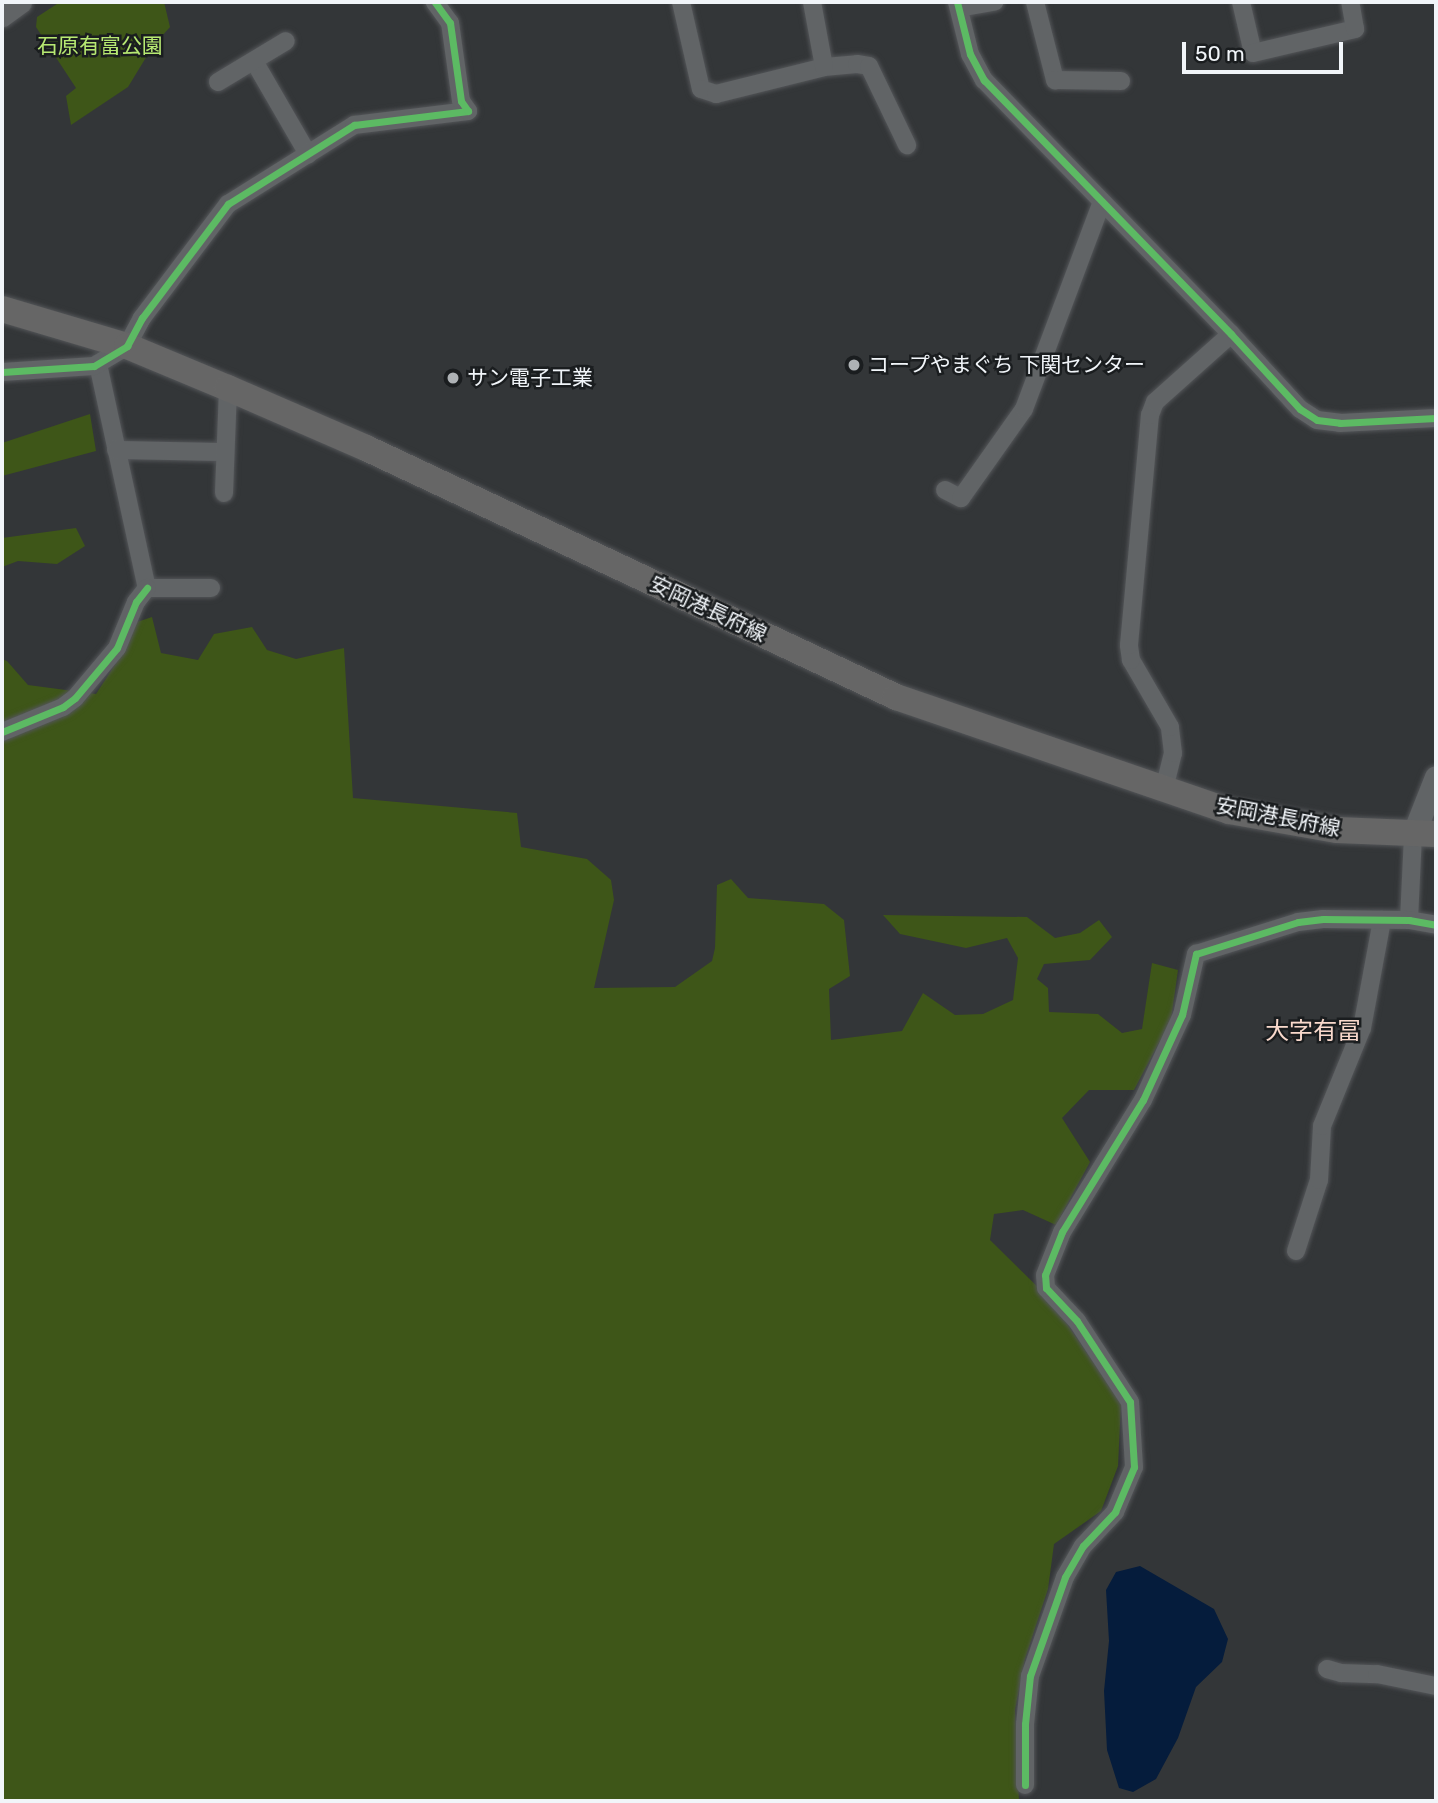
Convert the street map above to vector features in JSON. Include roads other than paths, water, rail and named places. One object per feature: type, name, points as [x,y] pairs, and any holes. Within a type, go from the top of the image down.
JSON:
[{"type":"main road","name":"安岡港長府線","points":[[2,309],[127,346],[228,388],[366,448],[896,697],[1229,811],[1337,830],[1425,835]]},
{"type":"street","points":[[2,15],[20,2]]},
{"type":"street","points":[[2,372],[98,364],[127,346],[142,317],[228,204],[354,125],[468,110],[461,101],[450,23],[435,2]]},
{"type":"street","points":[[681,2],[684,26],[701,89],[716,94],[824,67],[857,64],[869,66],[907,145]]},
{"type":"street","points":[[812,2],[824,67]]},
{"type":"street","points":[[995,2],[958,5],[970,54],[984,80],[1231,334],[1300,410],[1317,420],[1340,423],[1436,418]]},
{"type":"street","points":[[1035,2],[1055,80],[1121,81]]},
{"type":"street","points":[[1241,2],[1253,53],[1355,29],[1350,2]]},
{"type":"street","points":[[218,82],[286,41]]},
{"type":"street","points":[[254,61],[308,154]]},
{"type":"street","points":[[945,490],[961,498],[1024,409],[1102,202]]},
{"type":"street","points":[[1164,789],[1173,753],[1170,727],[1131,660],[1129,645],[1150,415],[1155,402],[1231,334]]},
{"type":"street","points":[[98,364],[147,588]]},
{"type":"street","points":[[224,493],[228,388]]},
{"type":"street","points":[[116,450],[224,452]]},
{"type":"street","points":[[147,588],[211,588]]},
{"type":"street","points":[[2,732],[63,706],[75,698],[117,648],[136,602],[147,588]]},
{"type":"street","points":[[1409,920],[1436,777]]},
{"type":"street","points":[[1025,1785],[1025,1714],[1030,1675],[1065,1577],[1083,1546],[1115,1512],[1134,1467],[1130,1402],[1077,1321],[1046,1288],[1045,1275],[1062,1232],[1143,1100],[1175,1034],[1196,954],[1298,922],[1323,919],[1409,920],[1436,925]]},
{"type":"street","points":[[1296,1251],[1319,1180],[1322,1126],[1362,1028],[1382,920]]},
{"type":"street","points":[[1327,1669],[1341,1673],[1377,1674],[1436,1686]]},
{"type":"water","points":[[1140,1566],[1214,1609],[1228,1639],[1222,1662],[1196,1687],[1178,1738],[1156,1779],[1133,1792],[1119,1788],[1107,1750],[1104,1691],[1109,1641],[1106,1590],[1116,1572]]},
{"type":"place","name":"コープやまぐち 下関センター","points":[[854,365]]},
{"type":"place","name":"サン電子工業","points":[[453,378]]},
{"type":"district","name":"大字有冨","points":[[1313,1032]]},
{"type":"park label","name":"石原有富公園","points":[[100,46]]}]
